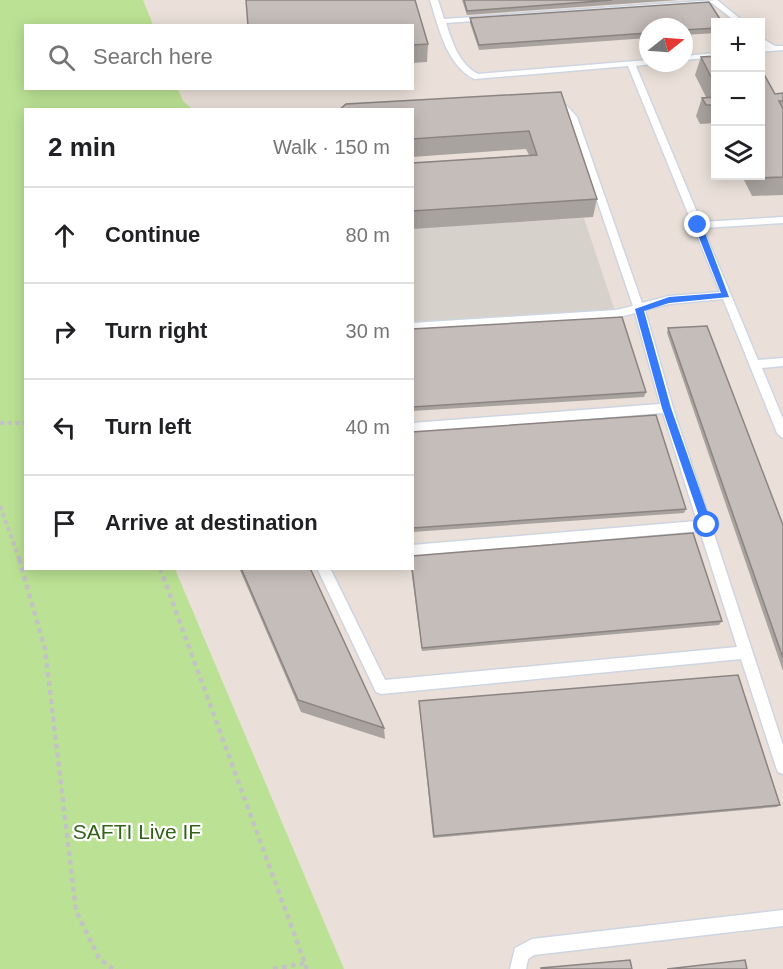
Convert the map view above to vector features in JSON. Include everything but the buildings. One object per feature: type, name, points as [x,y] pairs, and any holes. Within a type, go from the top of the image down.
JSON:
[{"type":"lane","points":[[434,0],[458,63],[468,75],[477,77],[639,63]]},
{"type":"lane","points":[[442,21],[713,0],[736,18]]},
{"type":"lane","points":[[765,43],[773,49]]},
{"type":"lane","points":[[765,50],[783,48]]},
{"type":"lane","points":[[693,57],[711,55]]},
{"type":"lane","points":[[632,64],[783,432]]},
{"type":"lane","points":[[535,109],[564,108],[573,117],[639,309],[667,408],[707,525],[783,767]]},
{"type":"lane","points":[[698,225],[783,220]]},
{"type":"lane","points":[[414,327],[616,314],[669,300],[726,295]]},
{"type":"lane","points":[[755,364],[783,362]]},
{"type":"lane","points":[[414,428],[667,408]]},
{"type":"lane","points":[[414,551],[707,525]]},
{"type":"lane","points":[[323,570],[381,687],[747,652]]},
{"type":"lane","points":[[518,969],[521,954],[532,947],[783,918]]},
{"type":"path","points":[[0,423],[24,423]]},
{"type":"path","points":[[0,506],[15,544],[45,649],[76,911],[99,958],[113,969]]},
{"type":"path","points":[[161,570],[306,966],[273,969]]},
{"type":"green space","name":"SAFTI Live IF","points":[[0,0],[143,0],[153,24],[24,24],[24,90],[178,90],[183,101],[191,108],[24,108],[24,570],[175,570],[344,969],[0,969]]},
{"type":"shaded area","points":[[584,218],[616,314],[414,327],[414,228]]},
{"type":"route","points":[[698,225],[726,295],[669,300],[639,309],[667,408],[707,525]]}]
